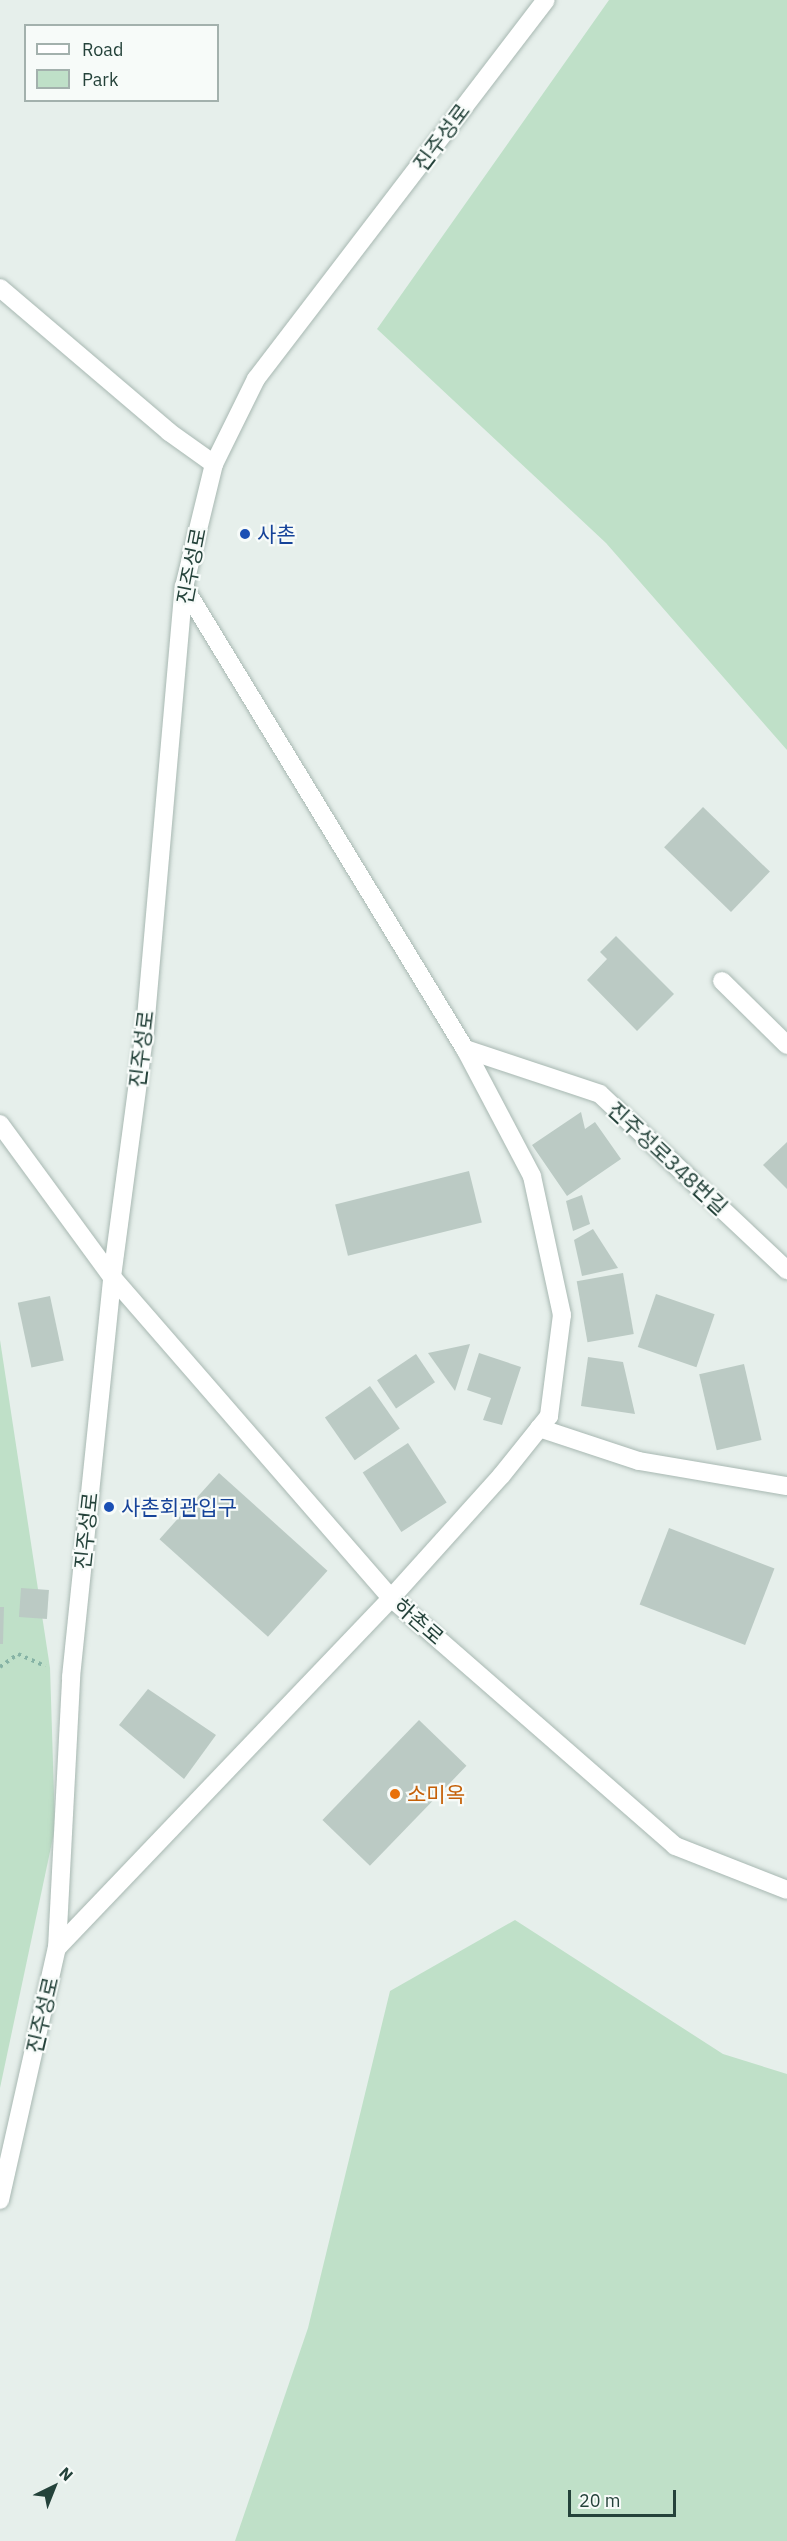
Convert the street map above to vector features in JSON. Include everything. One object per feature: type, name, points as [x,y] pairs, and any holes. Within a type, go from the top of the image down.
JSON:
[{"type":"street","name":"진주성로","points":[[0,2200],[57,1948],[71,1677],[112,1277],[145,1029],[184,587],[214,464],[256,379],[546,0]]},
{"type":"street","points":[[0,288],[169,432],[214,464]]},
{"type":"street","points":[[57,1948],[391,1598],[549,1416],[562,1315],[531,1176],[465,1049],[184,587]]},
{"type":"street","points":[[722,981],[787,1045]]},
{"type":"street","name":"진주성로348번길","points":[[465,1049],[600,1094],[787,1270]]},
{"type":"street","name":"하촌로","points":[[0,1124],[112,1277],[391,1598],[675,1846],[787,1890]]},
{"type":"street","points":[[539,1428],[639,1461],[787,1486]]},
{"type":"path","points":[[0,1667],[18,1654],[71,1677]]},
{"type":"green space","points":[[609,0],[787,0],[787,750],[606,543],[377,329]]},
{"type":"green space","points":[[0,1340],[50,1668],[55,1828],[0,2088]]},
{"type":"green space","points":[[515,1920],[723,2054],[787,2074],[787,2541],[235,2541],[308,2328],[390,1991]]},
{"type":"building","points":[[703,807],[770,872],[731,912],[664,847]]},
{"type":"building","points":[[616,936],[674,994],[637,1031],[587,980],[607,959],[600,952]]},
{"type":"building","points":[[581,1112],[585,1129],[595,1122],[621,1159],[567,1196],[532,1145]]},
{"type":"building","points":[[787,1142],[787,1189],[763,1165]]},
{"type":"building","points":[[469,1171],[482,1222],[348,1256],[335,1204]]},
{"type":"building","points":[[582,1195],[590,1224],[573,1231],[566,1201]]},
{"type":"building","points":[[593,1229],[618,1268],[582,1276],[574,1240]]},
{"type":"building","points":[[623,1273],[634,1334],[587,1342],[577,1281]]},
{"type":"building","points":[[656,1294],[715,1314],[696,1367],[638,1347]]},
{"type":"building","points":[[50,1296],[64,1361],[31,1367],[18,1303]]},
{"type":"building","points":[[470,1344],[455,1391],[428,1353]]},
{"type":"building","points":[[479,1353],[521,1367],[502,1425],[483,1420],[491,1398],[467,1390]]},
{"type":"building","points":[[416,1354],[435,1382],[396,1408],[377,1380]]},
{"type":"building","points":[[588,1357],[623,1362],[635,1414],[581,1406]]},
{"type":"building","points":[[744,1364],[762,1440],[717,1450],[699,1374]]},
{"type":"building","points":[[370,1386],[400,1429],[355,1460],[325,1418]]},
{"type":"building","points":[[408,1443],[447,1503],[401,1532],[363,1472]]},
{"type":"building","points":[[219,1473],[327,1571],[268,1637],[159,1539]]},
{"type":"building","points":[[669,1528],[774,1568],[745,1645],[640,1605]]},
{"type":"building","points":[[21,1588],[49,1590],[47,1619],[19,1617]]},
{"type":"building","points":[[0,1607],[4,1607],[3,1644],[0,1644]]},
{"type":"building","points":[[148,1689],[216,1735],[184,1779],[119,1725]]},
{"type":"building","name":"소미옥","points":[[419,1720],[466,1766],[370,1866],[322,1820]]},
{"type":"place","name":"사촌","points":[[245,534]]},
{"type":"place","name":"사촌회관입구","points":[[109,1507]]},
{"type":"place","name":"소미옥","points":[[395,1794]]}]
